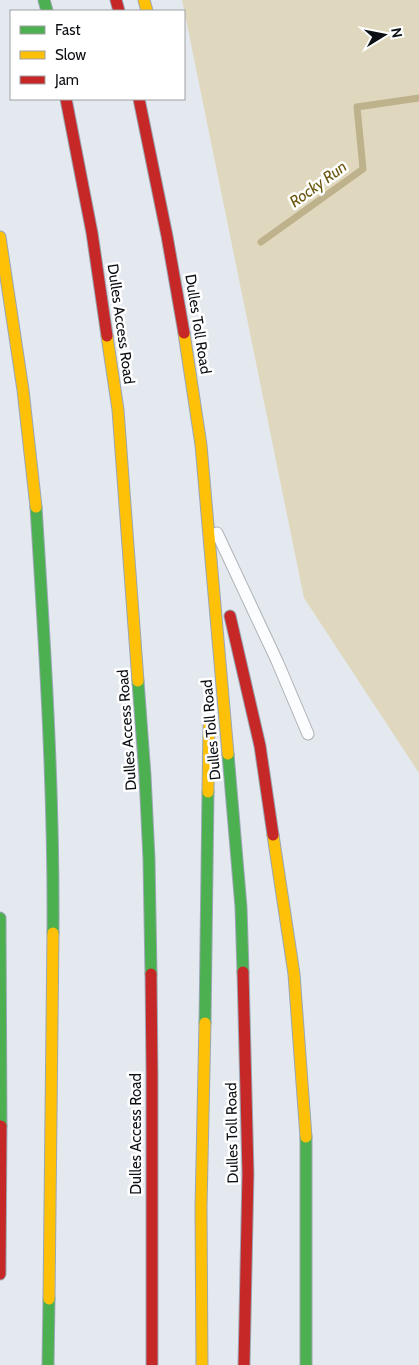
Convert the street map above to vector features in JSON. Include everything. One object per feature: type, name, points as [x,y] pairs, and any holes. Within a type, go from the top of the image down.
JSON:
[{"type":"highway","name":"Dulles Access Road","points":[[66,100],[92,233],[118,410],[145,775],[150,898],[152,1365]]},
{"type":"highway","name":"Dulles Toll Road","points":[[138,100],[167,236],[201,445],[241,907],[248,1173],[244,1365]]},
{"type":"highway","points":[[159,142],[167,236]]},
{"type":"highway","points":[[0,237],[23,390],[35,496],[46,658],[53,897],[48,1365]]},
{"type":"highway","points":[[207,504],[212,537],[260,746],[294,974],[306,1128],[306,1365]]},
{"type":"highway","points":[[207,504],[210,672]]},
{"type":"highway","points":[[202,1365],[201,1207],[210,719]]},
{"type":"highway","points":[[0,918],[0,1274]]},
{"type":"highway","points":[[43,1365],[48,1262]]},
{"type":"lane","points":[[207,504],[224,548],[277,661],[308,734]]},
{"type":"shaded area","points":[[182,0],[419,0],[419,773],[304,598]]},
{"type":"waterway","name":"Rocky Run","points":[[261,242],[363,169],[357,107],[419,98]]},
{"type":"traffic: fast","points":[[44,0],[47,10]]},
{"type":"traffic: fast","points":[[36,507],[46,667],[53,933]]},
{"type":"traffic: fast","points":[[138,681],[149,859],[151,974]]},
{"type":"traffic: fast","points":[[228,754],[241,907],[243,972]]},
{"type":"traffic: fast","points":[[205,1023],[208,792]]},
{"type":"traffic: fast","points":[[0,918],[1,1126]]},
{"type":"traffic: fast","points":[[306,1137],[306,1365]]},
{"type":"traffic: fast","points":[[48,1365],[49,1299]]},
{"type":"traffic: slow","points":[[144,0],[147,10]]},
{"type":"traffic: slow","points":[[0,237],[23,390],[36,507]]},
{"type":"traffic: slow","points":[[184,333],[201,445],[228,754]]},
{"type":"traffic: slow","points":[[107,336],[118,410],[138,681]]},
{"type":"traffic: slow","points":[[208,792],[209,726]]},
{"type":"traffic: slow","points":[[273,835],[294,974],[306,1137]]},
{"type":"traffic: slow","points":[[49,1299],[53,933]]},
{"type":"traffic: slow","points":[[202,1365],[201,1207],[205,1023]]},
{"type":"traffic: jam","points":[[116,0],[119,10]]},
{"type":"traffic: jam","points":[[66,100],[92,233],[107,336]]},
{"type":"traffic: jam","points":[[139,100],[167,236],[184,333]]},
{"type":"traffic: jam","points":[[230,616],[260,746],[273,835]]},
{"type":"traffic: jam","points":[[243,972],[248,1173],[244,1365]]},
{"type":"traffic: jam","points":[[151,974],[152,1365]]},
{"type":"traffic: jam","points":[[0,1274],[1,1126]]}]
